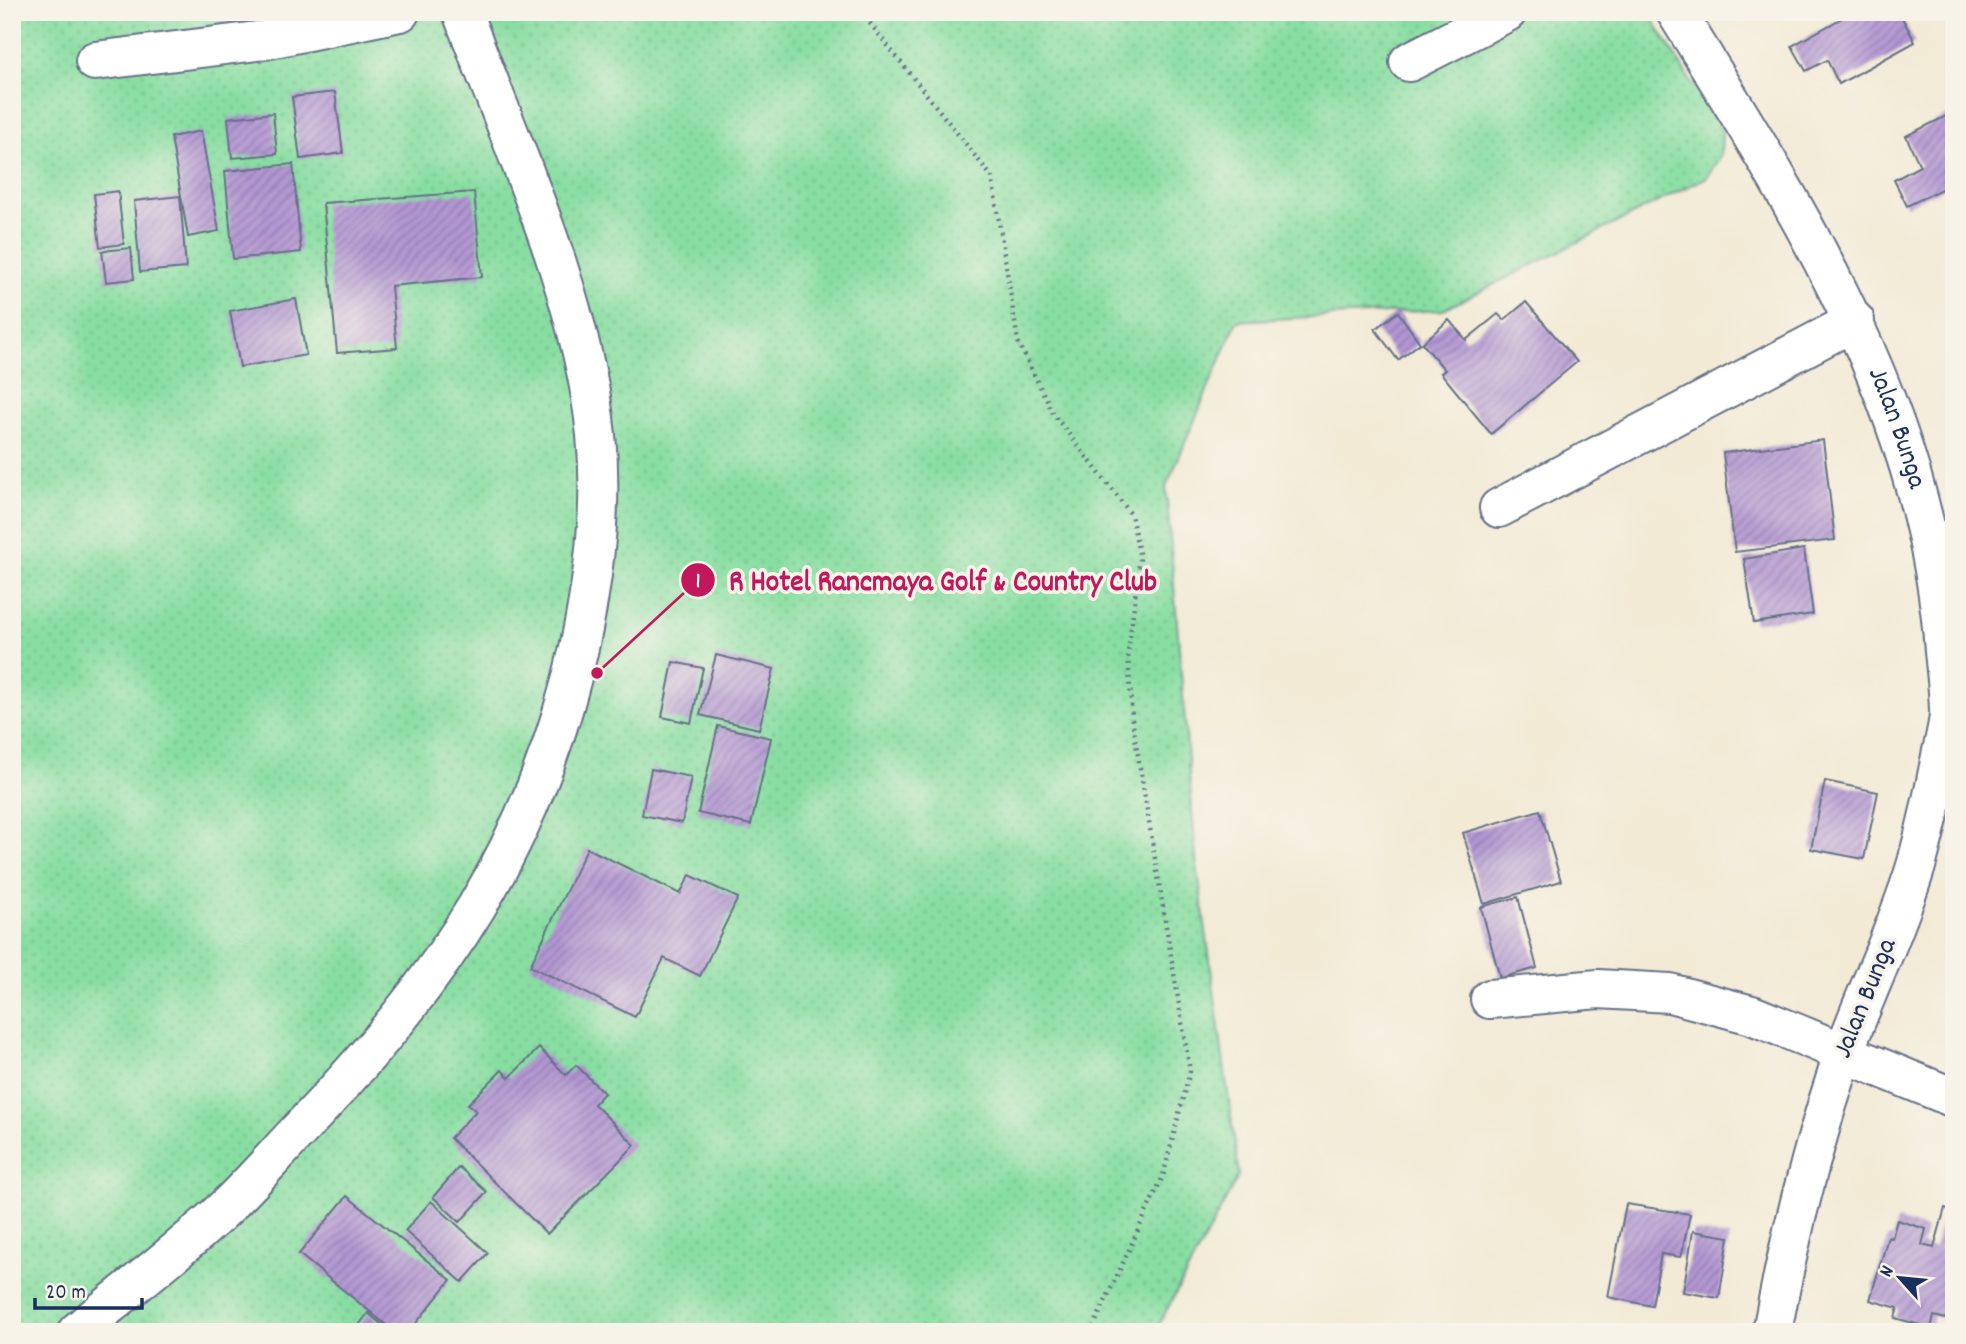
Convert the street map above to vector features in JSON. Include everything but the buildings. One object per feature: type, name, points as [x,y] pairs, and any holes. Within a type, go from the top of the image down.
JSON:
[{"type":"street","points":[[94,61],[265,40],[400,12]]},
{"type":"street","points":[[77,1332],[223,1210],[367,1058],[429,982],[498,873],[546,763],[570,690],[593,572],[596,436],[583,358],[564,284],[462,12]]},
{"type":"street","points":[[1409,62],[1507,12]]},
{"type":"street","name":"Jalan Bunga","points":[[1676,12],[1748,128],[1855,321],[1894,413],[1926,519],[1942,613],[1951,716],[1916,865],[1887,953],[1843,1055],[1799,1197],[1772,1332]]},
{"type":"street","points":[[1499,508],[1855,321]]},
{"type":"street","points":[[1490,999],[1598,989],[1670,993],[1752,1015],[1843,1055],[1954,1098]]},
{"type":"path","points":[[861,12],[992,177],[1018,342],[1054,415],[1131,514],[1140,558],[1128,653],[1132,719],[1191,1071],[1163,1176],[1091,1332]]},
{"type":"green space","points":[[12,12],[1648,12],[1722,132],[1721,155],[1707,177],[1443,310],[1237,321],[1166,487],[1196,858],[1239,1175],[1155,1332],[12,1332]]},
{"type":"place","name":"R Hotel Rancmaya Golf & Country Club","points":[[597,673]]}]
